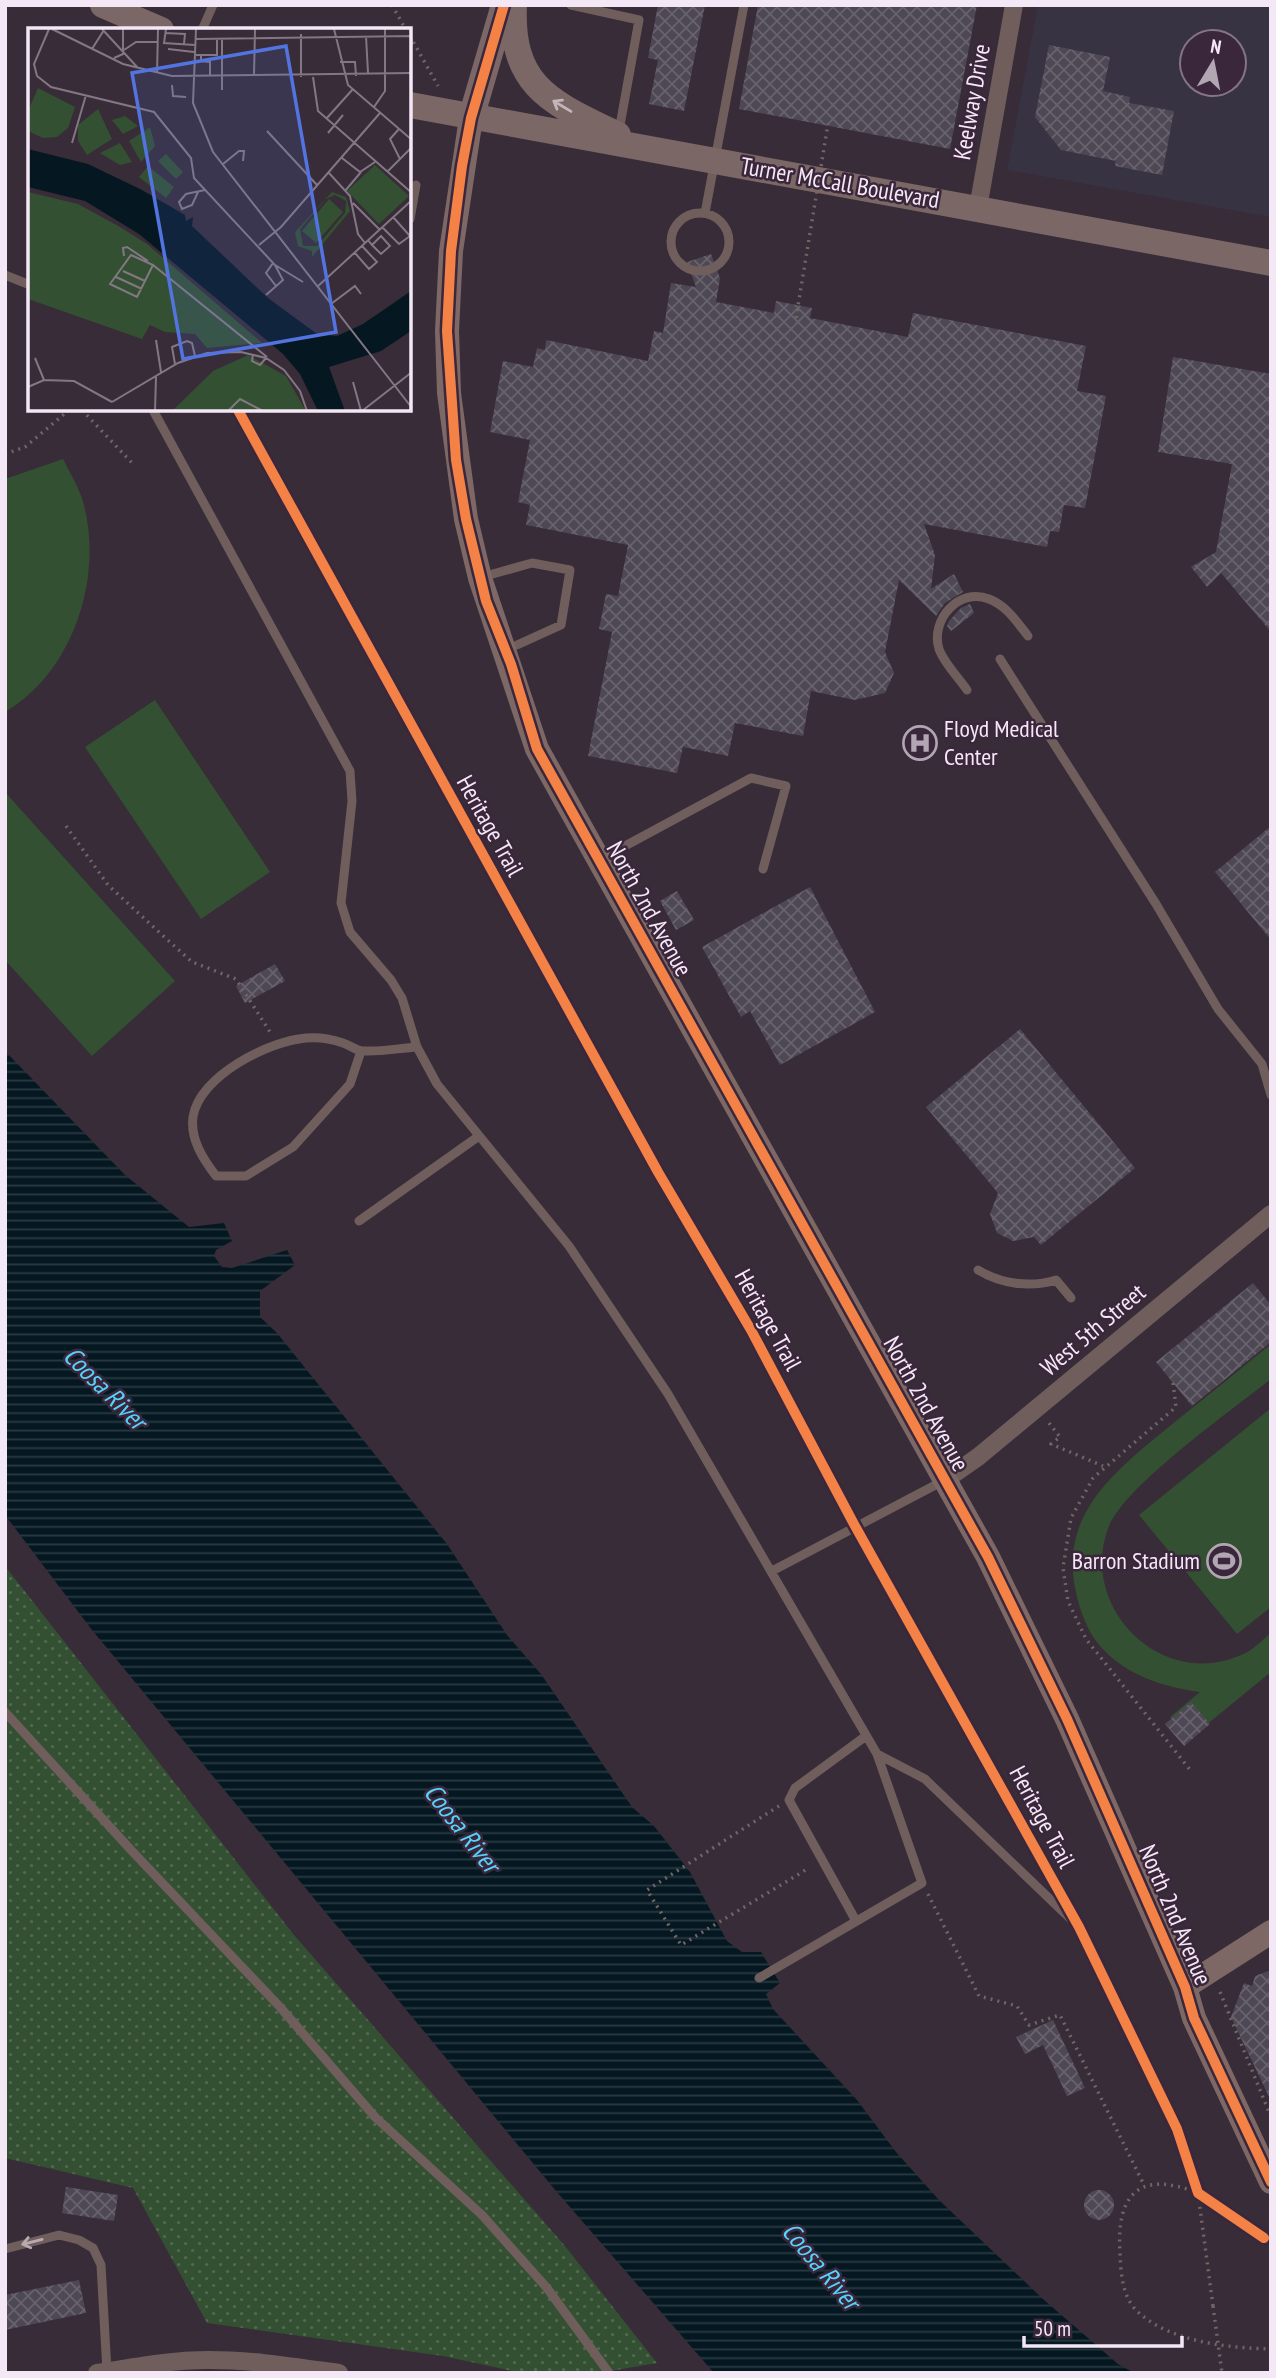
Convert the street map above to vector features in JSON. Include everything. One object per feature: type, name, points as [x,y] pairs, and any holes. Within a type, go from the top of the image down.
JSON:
[{"type":"main road","points":[[103,5],[156,28]]},
{"type":"main road","points":[[463,116],[504,5]]},
{"type":"main road","points":[[514,5],[513,33],[517,53],[534,86],[558,105],[645,148]]},
{"type":"main road","name":"Turner McCall Boulevard","points":[[411,105],[1271,263]]},
{"type":"main road","name":"North 2nd Avenue","points":[[463,116],[447,331],[456,460],[480,578],[514,655],[537,749],[1026,1630],[1185,1987],[1194,2018],[1260,2147],[1271,2182]]},
{"type":"main road","points":[[1185,1987],[1271,1932]]},
{"type":"street","name":"Keelway Drive","points":[[978,208],[1014,5]]},
{"type":"street","name":"West 5th Street","points":[[945,1480],[1037,1409],[1271,1214]]},
{"type":"street","points":[[102,2372],[159,2363],[208,2360],[265,2362],[339,2373]]},
{"type":"lane","points":[[203,28],[213,5]]},
{"type":"lane","points":[[571,5],[639,20],[618,135]]},
{"type":"lane","points":[[705,214],[744,5]]},
{"type":"lane","points":[[411,213],[416,185]]},
{"type":"lane","points":[[705,214],[723,226],[728,236],[728,249],[717,265],[695,270],[675,257],[672,235],[684,218],[705,214]]},
{"type":"lane","points":[[5,275],[28,284]]},
{"type":"lane","points":[[154,411],[350,771],[352,801],[341,890],[343,915],[350,932],[379,963],[402,998],[417,1047],[437,1084],[569,1246],[628,1331],[772,1571],[877,1754],[922,1883],[759,1978]]},
{"type":"lane","points":[[480,578],[532,563],[570,570],[561,625],[514,655]]},
{"type":"lane","points":[[967,690],[940,652],[937,641],[938,628],[950,607],[963,598],[986,597],[1002,604],[1028,636]]},
{"type":"lane","points":[[1000,659],[1156,904],[1218,1009],[1266,1065],[1271,1095]]},
{"type":"lane","points":[[598,860],[751,778],[786,786],[763,869]]},
{"type":"lane","points":[[360,1051],[350,1084],[293,1147],[246,1176],[216,1175],[198,1150],[192,1119],[196,1105],[217,1079],[276,1043],[324,1039],[360,1051],[417,1047]]},
{"type":"lane","points":[[359,1221],[479,1136]]},
{"type":"lane","points":[[978,1270],[1011,1283],[1043,1284],[1056,1280],[1071,1298]]},
{"type":"lane","points":[[772,1571],[945,1480]]},
{"type":"lane","points":[[5,1712],[280,2007],[375,2117],[482,2215],[547,2288],[609,2373]]},
{"type":"lane","points":[[856,1921],[789,1800],[801,1783],[866,1735]]},
{"type":"lane","points":[[877,1754],[925,1779],[1079,1927]]},
{"type":"lane","points":[[5,2249],[60,2235],[79,2240],[93,2248],[100,2265],[102,2372]]},
{"type":"path","points":[[392,5],[405,28]]},
{"type":"path","points":[[411,38],[463,116]]},
{"type":"path","points":[[796,318],[828,124]]},
{"type":"path","points":[[5,454],[25,447],[68,411]]},
{"type":"path","points":[[83,411],[132,463]]},
{"type":"path","points":[[66,826],[108,885],[192,962],[236,979],[276,1043]]},
{"type":"path","points":[[1173,1383],[1176,1407],[1103,1466],[1077,1504],[1068,1530],[1063,1568],[1068,1601],[1086,1639],[1191,1771]]},
{"type":"path","points":[[1037,1409],[1060,1437],[1051,1444],[1103,1466]]},
{"type":"path","points":[[789,1800],[647,1890],[681,1945],[822,1860]]},
{"type":"path","points":[[922,1883],[979,1996],[1017,2006],[1029,2025],[1060,2015],[1144,2185]]},
{"type":"path","points":[[1211,1970],[1271,2116]]},
{"type":"path","points":[[1194,2180],[1222,2373]]},
{"type":"path","points":[[1217,2207],[1198,2193],[1177,2184],[1156,2182],[1133,2191],[1123,2208],[1118,2233],[1121,2278],[1128,2298],[1138,2312],[1165,2330],[1203,2342],[1271,2349]]},
{"type":"shaded area","points":[[1038,5],[1271,5],[1271,217],[1007,170]]},
{"type":"green space","points":[[63,459],[82,498],[88,527],[90,557],[86,588],[78,618],[66,646],[50,672],[29,694],[5,712],[5,479]]},
{"type":"green space","points":[[155,700],[270,872],[201,919],[85,747]]},
{"type":"green space","points":[[5,792],[175,981],[92,1056],[5,960]]},
{"type":"green space","points":[[1271,1344],[1271,1379],[1182,1449],[1136,1490],[1119,1509],[1109,1526],[1102,1556],[1105,1585],[1115,1611],[1133,1634],[1155,1651],[1182,1661],[1211,1663],[1245,1653],[1271,1633],[1271,1672],[1189,1739],[1170,1717],[1200,1692],[1165,1685],[1131,1671],[1103,1649],[1092,1635],[1084,1619],[1075,1586],[1073,1556],[1078,1530],[1089,1507],[1124,1465]]},
{"type":"green space","name":"Barron Stadium","points":[[1271,1408],[1271,1607],[1237,1634],[1139,1515]]},
{"type":"green space","points":[[5,1566],[294,1935],[565,2246],[657,2363],[599,2373],[522,2373],[443,2356],[207,2323],[133,2188],[5,2158]]},
{"type":"water","name":"Coosa River","points":[[5,1051],[125,1175],[189,1227],[224,1223],[232,1241],[216,1250],[214,1256],[222,1267],[232,1268],[287,1250],[295,1265],[260,1291],[260,1317],[277,1333],[447,1544],[507,1635],[541,1674],[632,1807],[654,1826],[690,1872],[727,1941],[742,1952],[761,1952],[780,1983],[766,1994],[773,2009],[857,2100],[896,2152],[939,2200],[1043,2299],[1118,2364],[1134,2373],[714,2373],[556,2191],[92,1630],[5,1515]]},
{"type":"building","points":[[658,5],[705,5],[684,111],[649,104],[658,60],[648,58]]},
{"type":"building","points":[[758,5],[977,5],[950,149],[739,109]]},
{"type":"building","points":[[1049,45],[1110,57],[1103,91],[1130,97],[1129,103],[1174,111],[1162,175],[1115,166],[1116,161],[1061,150],[1035,117]]},
{"type":"building","name":"Floyd Medical Center","points":[[711,254],[720,278],[716,302],[774,313],[776,301],[812,308],[810,318],[908,337],[913,313],[1086,346],[1077,391],[1106,396],[1085,508],[1064,505],[1059,532],[1050,531],[1047,547],[924,524],[935,555],[931,589],[954,574],[963,592],[945,603],[936,616],[899,580],[885,652],[894,673],[885,693],[855,700],[811,691],[803,736],[735,723],[728,756],[683,747],[677,773],[588,756],[612,632],[599,629],[606,594],[618,596],[628,545],[526,525],[530,505],[518,502],[530,440],[490,432],[503,361],[533,367],[537,348],[545,350],[546,340],[648,361],[654,331],[663,333],[671,283],[696,287],[687,262]]},
{"type":"building","points":[[1173,357],[1271,374],[1271,632],[1221,573],[1207,587],[1191,567],[1216,552],[1232,464],[1158,452]]},
{"type":"building","points":[[970,604],[974,613],[951,631],[947,626],[949,621],[961,608]]},
{"type":"building","points":[[1271,826],[1271,940],[1215,872]]},
{"type":"building","points":[[810,887],[875,1012],[780,1065],[750,1011],[741,1017],[702,947]]},
{"type":"building","points":[[677,891],[694,920],[676,930],[660,901]]},
{"type":"building","points":[[275,964],[285,981],[245,1003],[236,986]]},
{"type":"building","points":[[1020,1029],[1135,1168],[1041,1245],[1034,1237],[1013,1241],[997,1233],[990,1214],[998,1193],[926,1107]]},
{"type":"building","points":[[1253,1283],[1271,1305],[1271,1342],[1192,1406],[1156,1362]]},
{"type":"building","points":[[1191,1702],[1210,1724],[1184,1746],[1165,1724]]},
{"type":"building","points":[[1271,1970],[1271,2101],[1231,2017],[1244,1983],[1252,1986],[1255,1976]]},
{"type":"building","points":[[1053,2020],[1085,2088],[1067,2096],[1043,2045],[1025,2054],[1016,2037]]},
{"type":"building","points":[[66,2187],[118,2195],[114,2221],[62,2213]]},
{"type":"building","points":[[1099,2190],[1110,2194],[1114,2205],[1110,2216],[1099,2220],[1088,2216],[1084,2205],[1088,2194]]},
{"type":"building","points":[[79,2280],[86,2313],[5,2330],[5,2295]]},
{"type":"cycle path","points":[[504,5],[471,118],[462,166],[451,251],[447,331],[456,460],[466,519],[486,601],[511,664],[537,749],[988,1557],[1067,1719],[1185,1987],[1194,2018],[1271,2182]]},
{"type":"cycle path","name":"Heritage Trail","points":[[239,411],[658,1172],[751,1330],[855,1526],[1079,1927],[1177,2129],[1198,2193],[1264,2238]]},
{"type":"place","name":"Floyd Medical Center","points":[[920,743]]},
{"type":"place","name":"Barron Stadium","points":[[1224,1561]]}]
